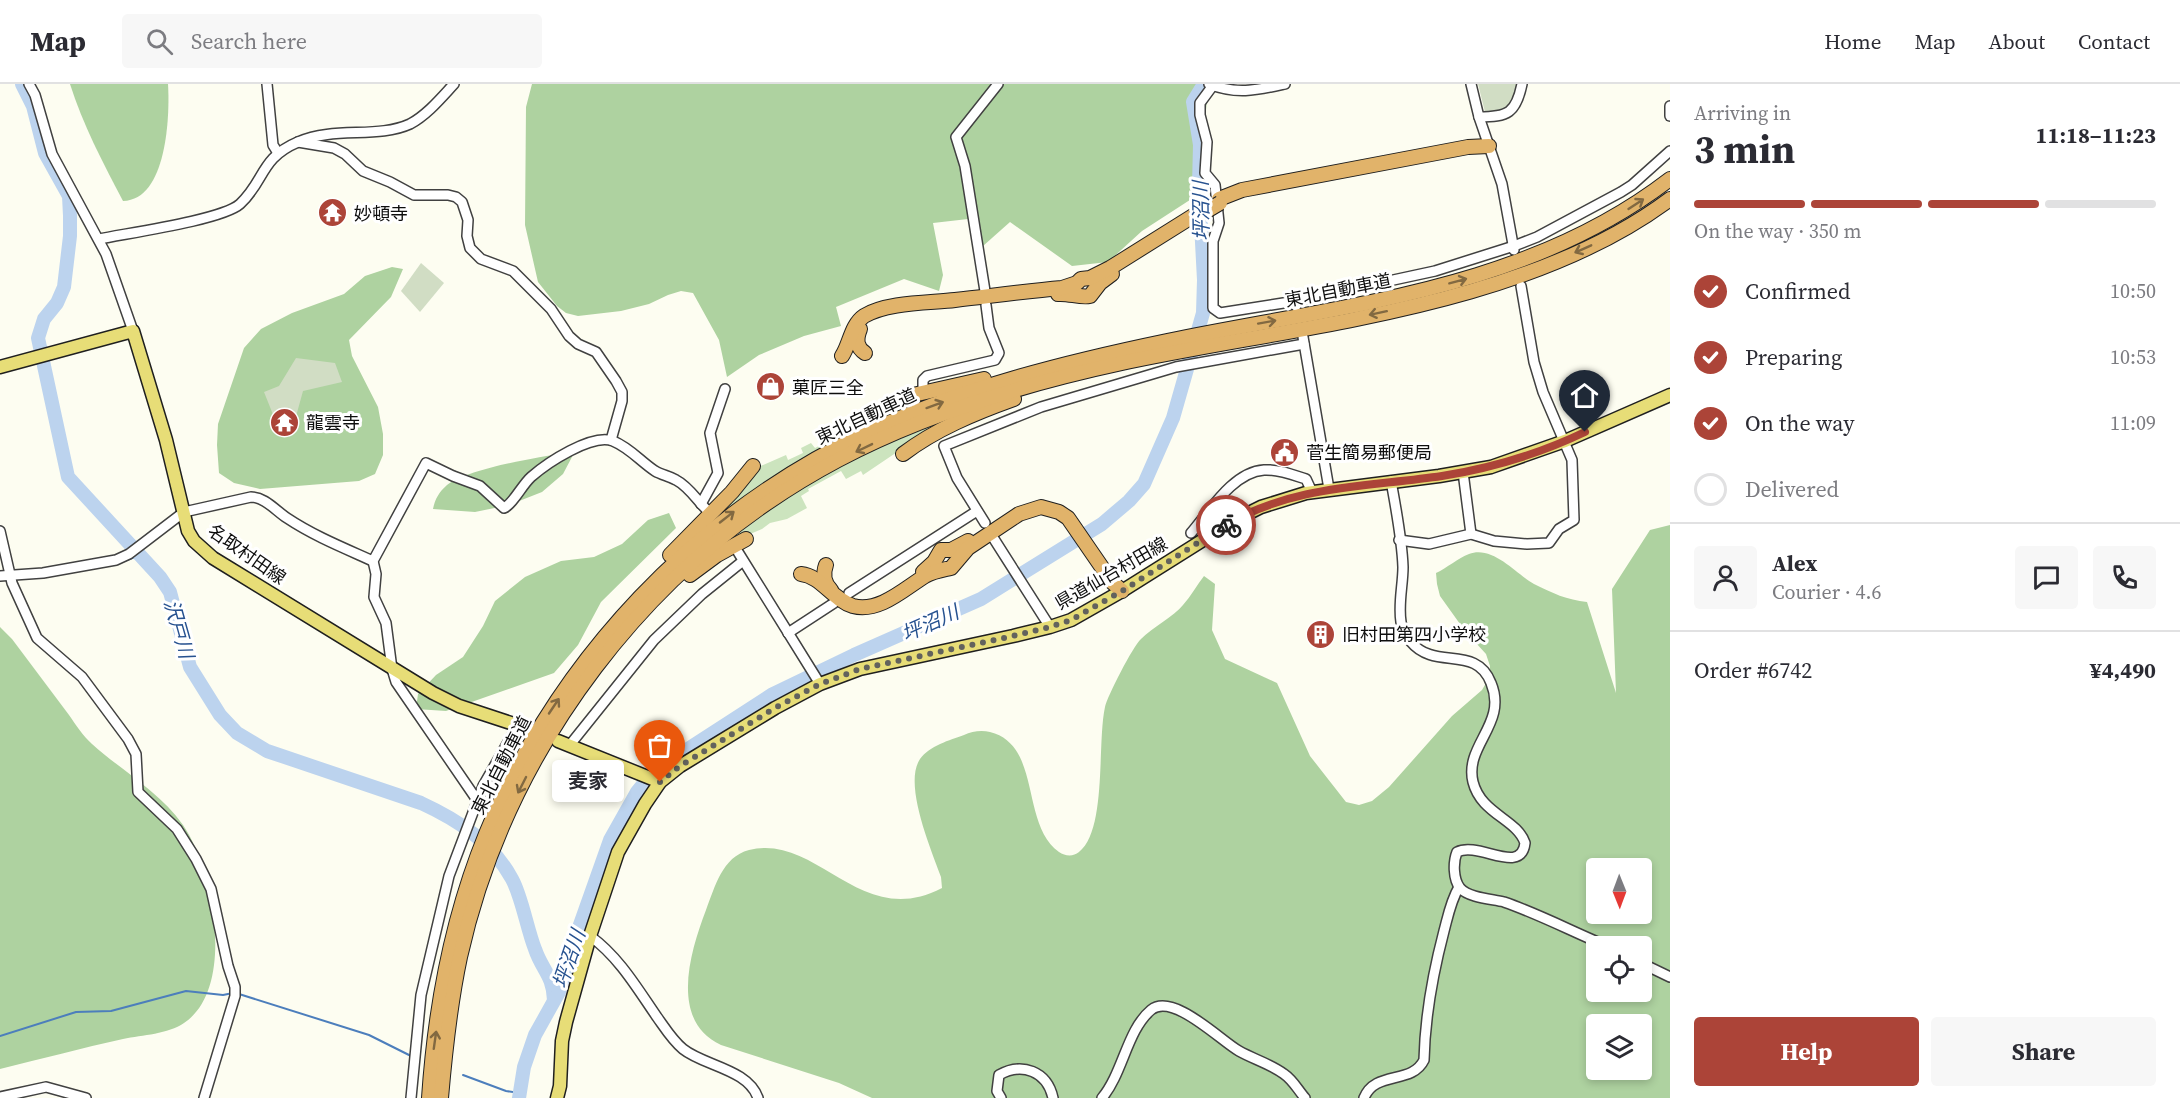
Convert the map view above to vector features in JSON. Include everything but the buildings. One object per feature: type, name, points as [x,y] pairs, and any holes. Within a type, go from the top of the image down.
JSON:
[{"type":"highway","points":[[842,356],[848,347],[856,324],[873,312],[901,306],[1062,288],[1077,284],[1081,279],[1090,278],[1110,268],[1219,201],[1244,194],[1464,154],[1489,146]]},
{"type":"highway","name":"東北自動車道","points":[[441,1098],[451,1008],[460,956],[480,886],[520,790],[584,673],[623,615],[701,538],[764,492],[833,450],[901,418],[992,384],[1051,368],[1172,349],[1433,288],[1503,267],[1592,230],[1629,208],[1670,179]]},
{"type":"highway","name":"東北自動車道","points":[[1172,349],[1183,338],[1209,340],[1383,312],[1429,302],[1509,279],[1589,247],[1635,222],[1670,199]]},
{"type":"highway","points":[[865,353],[858,345],[857,338],[862,326],[870,319],[890,311],[1061,293],[1090,296],[1100,283],[1193,217]]},
{"type":"highway","points":[[904,398],[1132,342],[1172,349]]},
{"type":"highway","points":[[903,454],[933,433],[1006,402],[1172,349]]},
{"type":"highway","points":[[584,673],[596,641],[624,606],[732,492],[753,466]]},
{"type":"highway","points":[[826,564],[824,571],[828,587],[849,600],[864,603],[893,592],[930,566],[941,550],[959,546],[1017,510],[1043,502],[1053,504],[1067,512],[1091,544],[1112,582],[1122,591]]},
{"type":"highway","points":[[801,574],[807,574],[844,603],[864,607],[888,600],[939,570],[951,568],[968,548],[1019,514],[1035,508],[1049,508],[1076,523]]},
{"type":"highway","points":[[584,673],[610,659],[636,627],[680,584],[717,555],[746,539]]},
{"type":"highway","name":"東北自動車道","points":[[429,1098],[433,1053],[447,963],[478,855],[527,750],[553,708],[584,673]]},
{"type":"main road","points":[[0,367],[133,331]]},
{"type":"main road","name":"名取村田線","points":[[133,331],[166,440],[188,531],[194,541],[213,558],[392,669],[459,706],[525,728]]},
{"type":"main road","name":"県道仙台村田線","points":[[557,1098],[566,1022],[590,936],[618,852],[659,782],[680,766],[818,681],[860,669],[1050,627],[1071,620],[1235,520],[1261,507],[1329,489],[1491,467],[1566,441],[1670,395]]},
{"type":"main road","points":[[564,743],[659,782]]},
{"type":"street","points":[[29,84],[35,95],[52,154],[99,239],[133,331]]},
{"type":"street","points":[[267,84],[273,145],[278,153]]},
{"type":"street","points":[[99,239],[194,220],[231,210],[245,198],[266,166],[278,153],[314,136],[388,130],[410,124],[429,110],[454,84]]},
{"type":"street","points":[[985,291],[965,166],[956,137],[998,84]]},
{"type":"street","points":[[1285,84],[1249,92],[1212,84],[1200,103],[1200,115],[1208,142],[1205,172],[1215,184],[1219,223],[1213,241],[1213,308],[1220,313],[1296,304],[1435,271],[1514,249],[1621,192],[1670,151]]},
{"type":"street","points":[[1471,84],[1504,195],[1514,249]]},
{"type":"street","points":[[1479,117],[1509,113],[1518,101],[1522,84]]},
{"type":"street","points":[[1670,106],[1670,116]]},
{"type":"street","points":[[298,142],[334,148],[345,154],[363,171],[414,195],[448,195],[462,202],[468,220],[467,236],[470,248],[481,259],[513,271],[551,309],[569,336],[578,344],[596,352],[616,381],[622,392],[622,401],[611,440]]},
{"type":"street","points":[[1400,540],[1429,544],[1471,534],[1494,541],[1549,543],[1559,530],[1574,520],[1573,465],[1566,441],[1543,392],[1537,372],[1521,286]]},
{"type":"street","points":[[923,388],[923,380],[927,376],[995,360],[998,357],[999,353],[989,328],[986,305]]},
{"type":"street","points":[[985,524],[957,478],[942,441],[1041,407],[1176,367],[1303,340],[1329,489]]},
{"type":"street","points":[[477,801],[396,682],[386,623],[374,597],[376,574],[373,561],[426,463],[480,486],[504,508],[508,506],[519,488],[550,463],[593,440],[611,440],[628,448],[654,471],[676,480],[704,507],[718,473],[710,433],[725,389]]},
{"type":"street","points":[[1191,533],[1231,486],[1242,477],[1255,472],[1275,470],[1306,479],[1312,492]]},
{"type":"street","points":[[1463,472],[1471,534]]},
{"type":"street","points":[[1364,1098],[1371,1086],[1384,1079],[1412,1074],[1424,1060],[1426,1018],[1439,951],[1451,905],[1459,887],[1455,871],[1457,852],[1472,849],[1516,858],[1521,854],[1525,843],[1518,832],[1485,806],[1475,790],[1473,781],[1472,764],[1476,751],[1492,723],[1494,709],[1491,683],[1472,661],[1439,658],[1423,652],[1411,643],[1404,632],[1401,622],[1403,566],[1391,482]]},
{"type":"street","points":[[0,576],[11,579],[116,560],[129,554],[184,513],[259,497],[313,534],[373,561]]},
{"type":"street","points":[[849,593],[977,511]]},
{"type":"street","points":[[0,531],[11,579],[37,638],[82,677],[128,739],[136,754],[138,792],[177,829],[211,889],[235,993],[204,1098]]},
{"type":"street","points":[[994,538],[1050,627]]},
{"type":"street","points":[[564,743],[654,640],[741,556],[818,681]]},
{"type":"street","points":[[788,633],[834,603]]},
{"type":"street","points":[[411,1098],[421,995],[440,909],[461,841],[477,801],[511,736],[525,728]]},
{"type":"street","points":[[1459,887],[1467,893],[1525,909],[1586,937]]},
{"type":"street","points":[[590,936],[605,946],[623,967],[674,1042],[694,1057],[745,1081],[758,1098]]},
{"type":"street","points":[[1652,968],[1670,977]]},
{"type":"street","points":[[1102,1098],[1113,1081],[1139,1026],[1152,1009],[1162,1006],[1188,1015],[1238,1051],[1282,1072],[1305,1098]]},
{"type":"street","points":[[1001,1098],[997,1091],[999,1075],[1017,1068],[1036,1073],[1047,1084],[1053,1098]]},
{"type":"street","points":[[0,1097],[46,1087],[86,1098]]},
{"type":"green space","points":[[70,84],[168,84],[168,115],[163,154],[149,187],[138,197],[123,201],[87,129]]},
{"type":"green space","points":[[532,84],[1209,84],[1196,196],[1142,231],[1108,262],[1072,266],[1010,222],[974,254],[968,219],[933,223],[943,275],[939,291],[904,279],[836,307],[841,326],[804,336],[759,355],[727,377],[719,340],[693,293],[681,291],[649,304],[621,311],[578,316],[566,313],[557,306],[538,282],[525,225],[526,107]]},
{"type":"green space","points":[[1478,84],[1520,84],[1509,109],[1494,113],[1485,112]]},
{"type":"green space","points":[[421,263],[444,283],[420,312],[401,291]]},
{"type":"green space","points":[[392,267],[403,269],[391,297],[349,340],[352,356],[378,407],[383,434],[383,455],[375,474],[359,481],[260,489],[234,483],[219,473],[218,424],[244,348],[261,329],[292,313],[344,294],[365,276]]},
{"type":"green space","points":[[296,358],[335,363],[342,382],[303,391],[295,420],[276,422],[264,392],[279,386]]},
{"type":"green space","points":[[949,393],[753,493],[709,523],[756,468],[786,455],[788,460],[803,453],[801,448],[811,443],[815,448],[852,429],[848,421],[867,410],[902,407],[905,401]]},
{"type":"green space","points":[[953,418],[863,475],[861,471],[846,479],[841,471],[808,489],[809,491],[801,496],[807,508],[787,519],[770,523],[762,529],[724,545],[772,508],[820,477],[885,445]]},
{"type":"green space","points":[[565,453],[573,455],[563,474],[542,492],[509,505],[475,512],[433,509],[442,490],[457,479],[503,464]]},
{"type":"green space","points":[[669,513],[676,528],[601,602],[578,645],[554,673],[446,711],[416,709],[418,694],[436,675],[463,657],[483,626],[495,601],[525,577],[561,561],[594,557],[622,544],[648,520]]},
{"type":"green space","points":[[1670,525],[1670,1098],[872,1098],[839,1083],[721,1045],[705,1034],[694,1020],[689,1003],[688,984],[694,945],[716,883],[726,866],[740,854],[749,850],[774,849],[797,855],[863,890],[887,898],[913,898],[942,888],[941,877],[920,817],[915,784],[920,759],[940,744],[980,731],[990,732],[1006,740],[1017,752],[1024,768],[1039,823],[1047,839],[1059,852],[1077,854],[1088,841],[1094,825],[1100,785],[1103,723],[1110,693],[1137,644],[1179,609],[1204,576],[1215,584],[1212,630],[1225,659],[1277,683],[1310,756],[1346,802],[1359,805],[1372,801],[1389,787],[1452,716],[1482,690],[1489,678],[1490,666],[1486,654],[1465,631],[1440,596],[1436,573],[1469,554],[1487,553],[1504,562],[1534,584],[1566,598],[1587,602],[1616,693],[1612,589],[1650,530]]},
{"type":"green space","points":[[0,627],[12,639],[86,738],[152,792],[183,825],[194,844],[210,897],[215,927],[215,956],[210,983],[200,1006],[178,1027],[0,1069]]},
{"type":"waterway","name":"沢戸川","points":[[22,84],[33,106],[45,153],[69,196],[70,236],[64,287],[57,303],[44,319],[38,338],[68,477],[160,577],[170,592],[190,667],[220,715],[237,733],[267,751],[421,803],[461,825],[495,854],[516,886],[535,949],[552,984],[554,1000]]},
{"type":"waterway","name":"坪沼川","points":[[519,1098],[524,1067],[535,1035],[559,992],[571,950],[610,840],[637,792],[654,771],[773,694],[854,655],[981,599],[1102,524],[1129,501],[1144,484],[1173,418],[1203,313],[1200,145],[1193,102],[1204,84]]},
{"type":"waterway","points":[[121,562],[141,555]]},
{"type":"waterway","points":[[0,1036],[76,1012],[111,1011],[186,991],[223,995],[233,993]]},
{"type":"waterway","points":[[239,994],[369,1035],[411,1056]]},
{"type":"waterway","points":[[463,1075],[506,1091],[519,1093]]},
{"type":"way so far","points":[[660,782],[680,766],[775,708],[820,684],[860,669],[1013,636],[1071,620],[1122,591],[1226,525]]},
{"type":"place","name":"妙頓寺","points":[[333,213]]},
{"type":"place","name":"菓匠三全","points":[[771,387]]},
{"type":"place","name":"龍雲寺","points":[[285,422]]},
{"type":"place","name":"菅生簡易郵便局","points":[[1285,452]]},
{"type":"place","name":"旧村田第四小学校","points":[[1321,634]]},
{"type":"place","name":"麦家","points":[[660,782]]},
{"type":"route","points":[[1226,525],[1261,507],[1306,493],[1491,467],[1527,456],[1585,432]]}]
